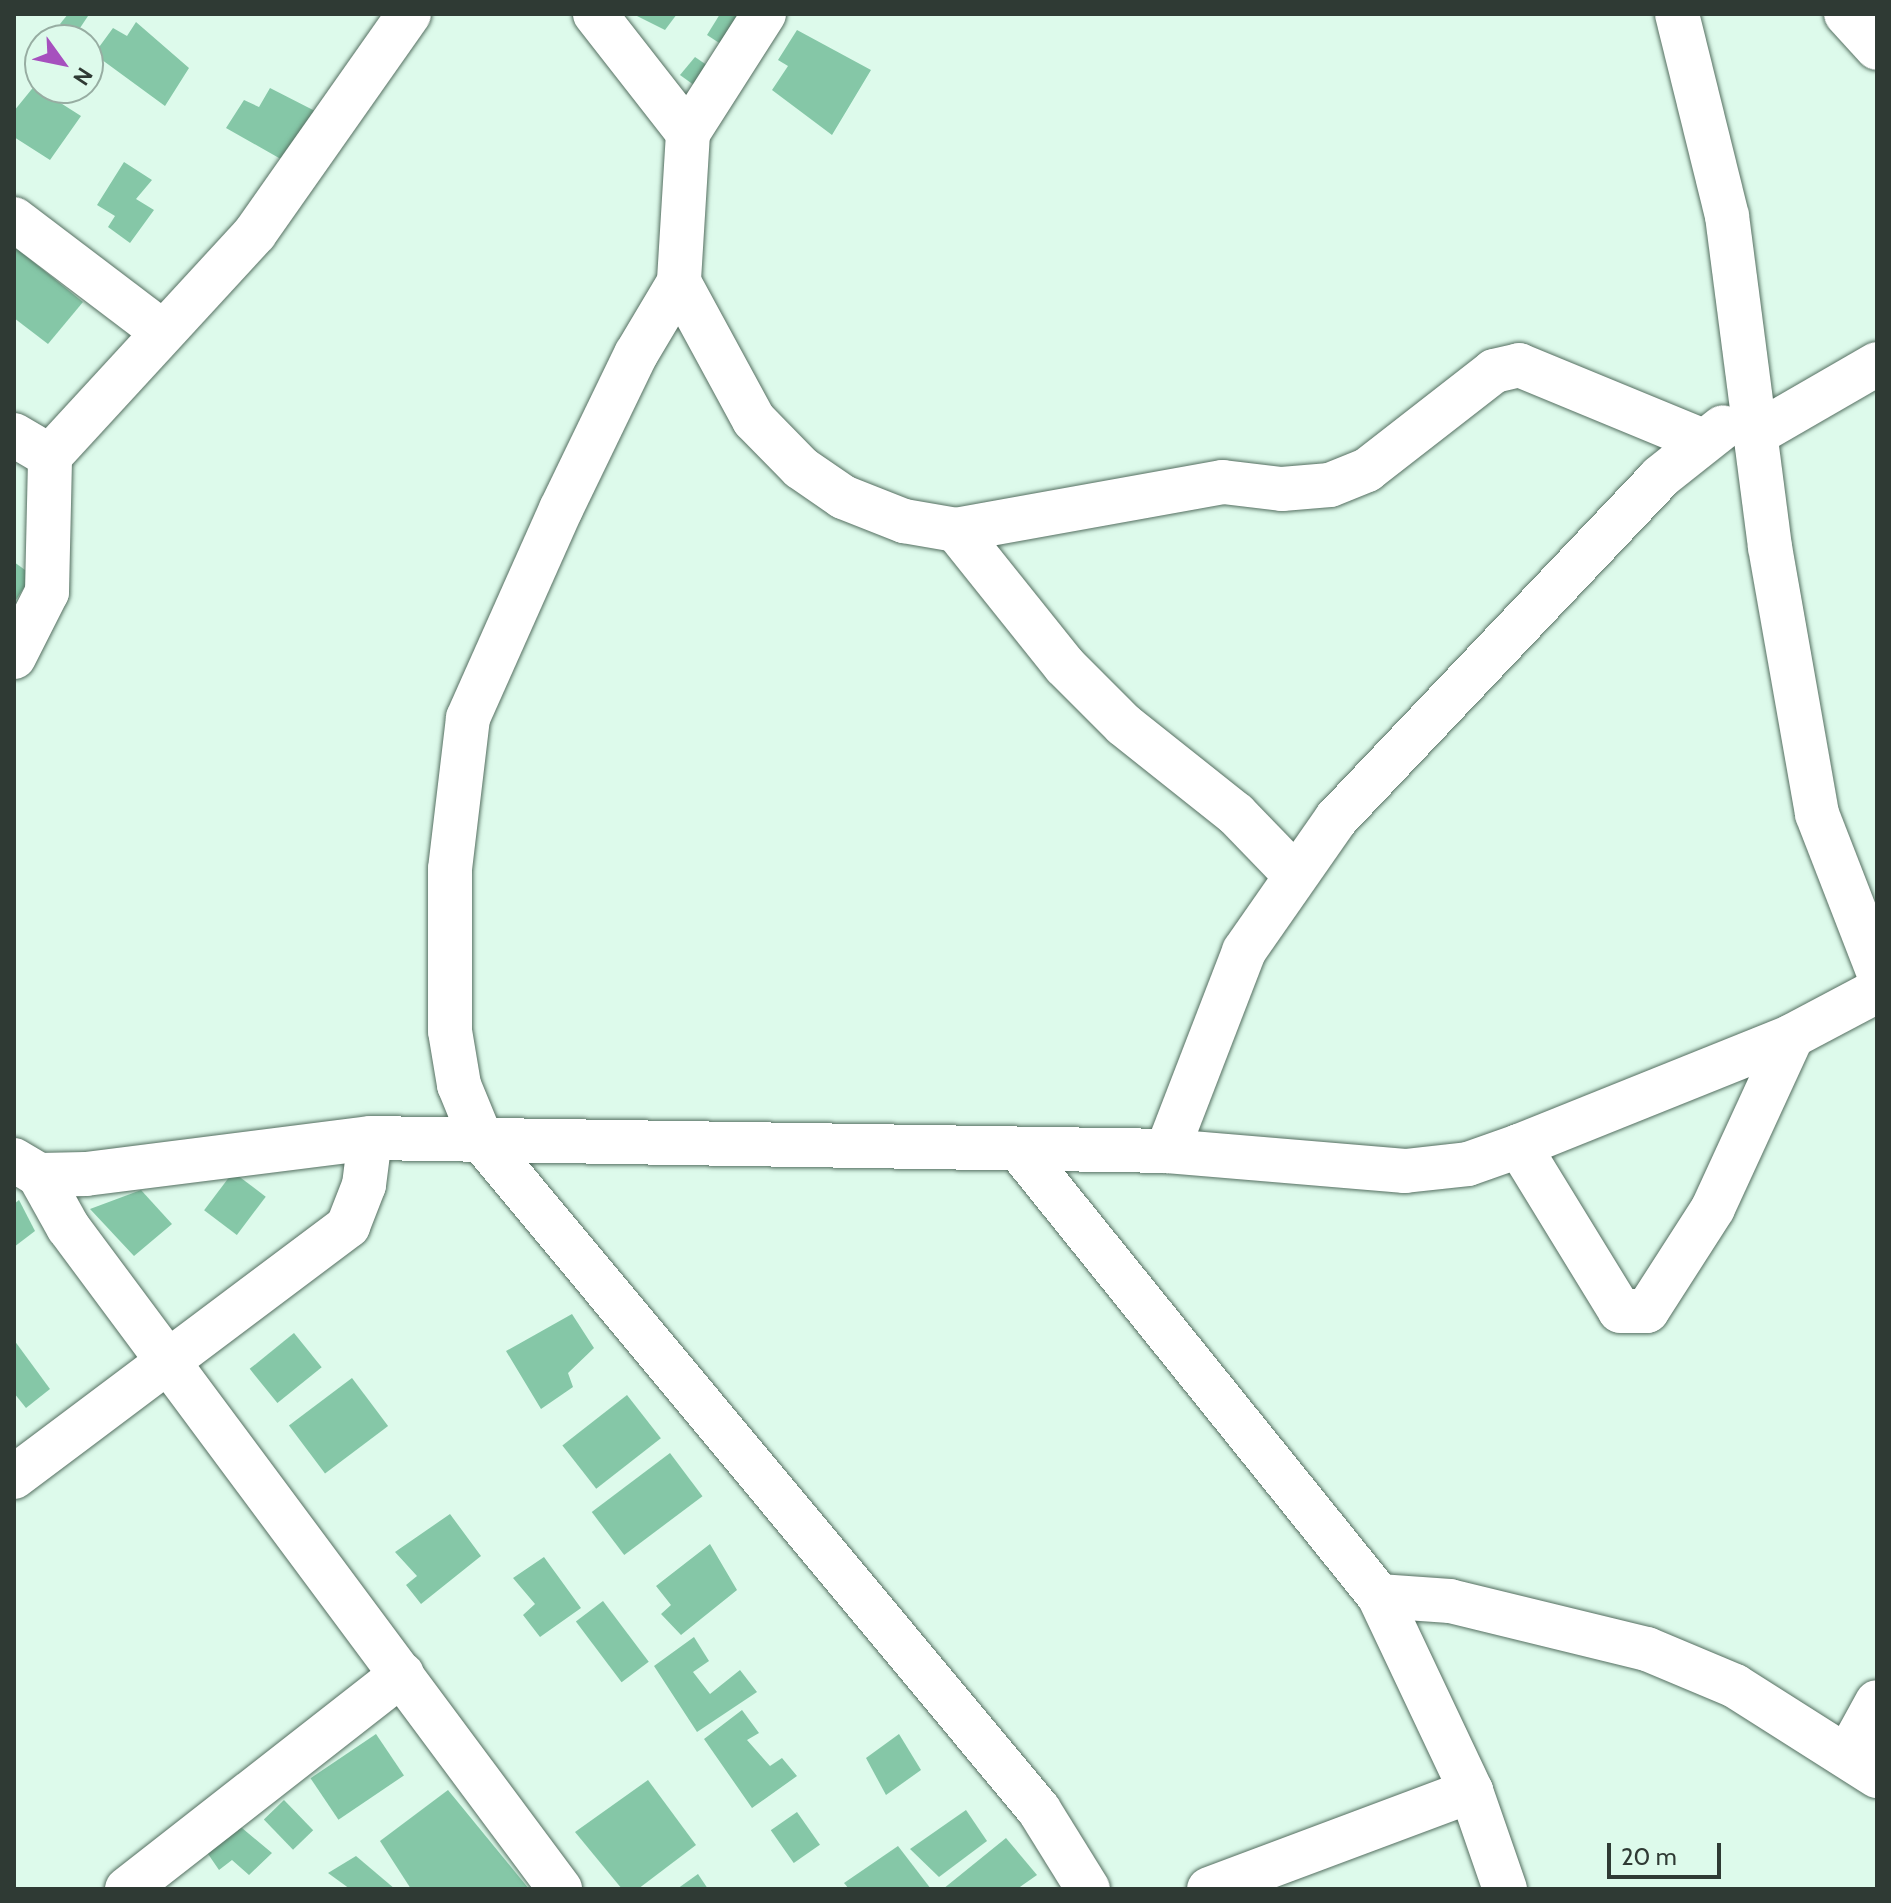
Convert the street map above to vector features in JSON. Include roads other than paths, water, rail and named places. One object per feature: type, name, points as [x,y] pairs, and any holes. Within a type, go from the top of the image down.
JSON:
[{"type":"street","points":[[14,657],[47,592],[32,446],[160,330],[255,233],[409,14]]},
{"type":"street","points":[[595,14],[688,133]]},
{"type":"street","points":[[764,14],[688,133],[679,282],[636,354],[561,509],[468,718],[450,869],[450,1031],[459,1085],[482,1141],[1039,1810],[1088,1889]]},
{"type":"street","points":[[1677,14],[1727,216],[1753,422],[1817,814],[1877,969]]},
{"type":"street","points":[[1846,14],[1877,48]]},
{"type":"street","points":[[14,219],[160,330]]},
{"type":"street","points":[[679,282],[754,420],[801,468],[843,497],[892,516],[956,530],[1223,482],[1282,489],[1330,485],[1367,470],[1494,371],[1519,365],[1701,440]]},
{"type":"street","points":[[1167,1151],[1244,951],[1294,874],[1435,711],[1701,440],[1753,422],[1877,364]]},
{"type":"street","points":[[956,530],[1065,666],[1124,725],[1236,814],[1294,874]]},
{"type":"street","points":[[26,1168],[370,1138],[1022,1153],[1167,1151],[1405,1171],[1468,1164],[1519,1146],[1792,1036],[1877,991]]},
{"type":"street","points":[[1519,1146],[1620,1311],[1647,1311],[1713,1208],[1792,1036]]},
{"type":"street","points":[[14,1477],[168,1358],[348,1226],[364,1185],[370,1138]]},
{"type":"street","points":[[1022,1153],[1379,1596],[1471,1791],[1505,1889]]},
{"type":"street","points":[[26,1168],[560,1889]]},
{"type":"street","points":[[1379,1596],[1450,1601],[1647,1649],[1735,1686],[1863,1764],[1877,1702]]},
{"type":"street","points":[[127,1889],[402,1674]]},
{"type":"street","points":[[1209,1889],[1471,1791]]}]
